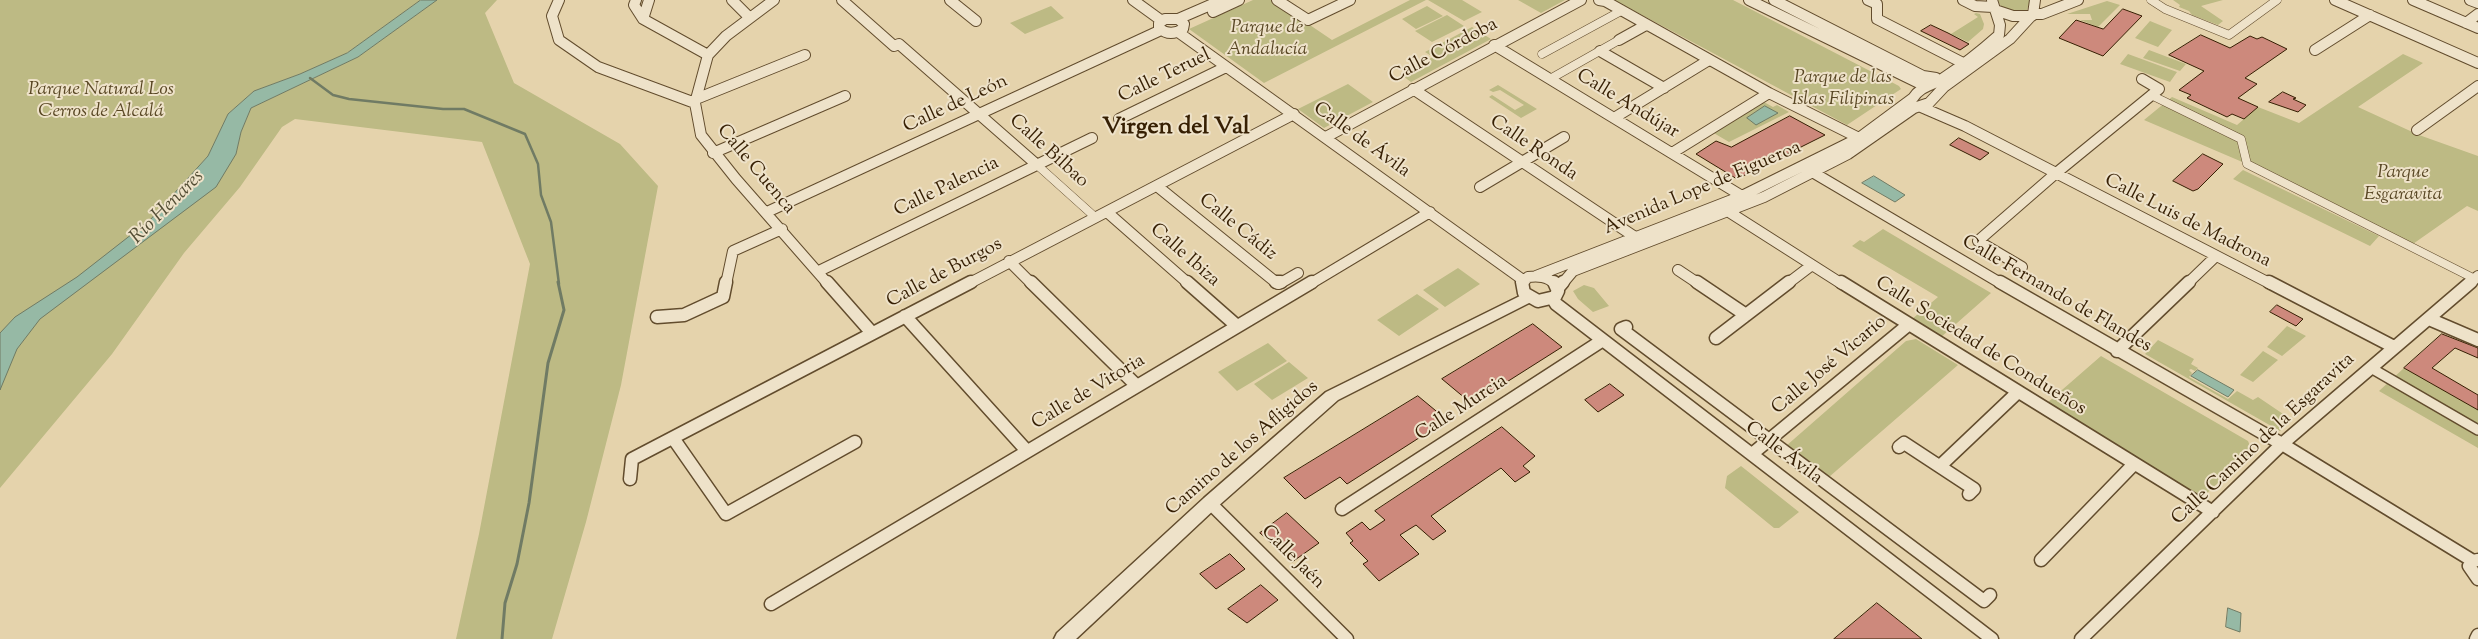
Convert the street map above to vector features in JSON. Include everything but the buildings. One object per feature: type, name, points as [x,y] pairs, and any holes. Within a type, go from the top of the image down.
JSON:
[{"type":"street","points":[[559,0],[552,16],[559,40],[598,67],[695,101],[805,55]]},
{"type":"street","points":[[636,0],[634,5],[643,19],[708,55]]},
{"type":"street","points":[[643,19],[650,2],[649,0]]},
{"type":"street","points":[[732,0],[749,17]]},
{"type":"street","name":"Calle Cuenca","points":[[774,0],[726,36],[708,55],[695,101],[701,135],[713,153],[872,333]]},
{"type":"street","name":"Calle Bilbao","points":[[842,0],[894,46],[899,44],[1095,217]]},
{"type":"street","points":[[950,0],[976,21]]},
{"type":"street","points":[[1133,0],[1168,33],[1222,0]]},
{"type":"street","points":[[1161,25],[1180,25],[1239,0]]},
{"type":"street","points":[[1277,0],[1308,20],[1350,0]]},
{"type":"street","name":"Calle Córdoba","points":[[1326,137],[1494,44],[1581,0]]},
{"type":"street","points":[[1599,0],[1621,10],[1770,93],[1859,138]]},
{"type":"street","points":[[1749,0],[1899,76],[1924,95]]},
{"type":"street","points":[[1774,0],[1924,76],[1924,95]]},
{"type":"street","points":[[1868,0],[1877,4],[1877,19],[1963,63]]},
{"type":"street","points":[[1963,0],[1975,6],[1993,6],[2013,16],[2042,14],[2078,0]]},
{"type":"street","points":[[2033,15],[2035,0]]},
{"type":"street","points":[[2151,0],[2165,9],[2229,35],[2277,0]]},
{"type":"street","points":[[2335,0],[2478,64]]},
{"type":"street","points":[[2413,0],[2478,28]]},
{"type":"street","points":[[2470,0],[2478,3]]},
{"type":"street","name":"Avenida Lope de Figueroa","points":[[1555,293],[1573,271],[1729,212],[1814,173],[1866,143],[1999,35],[2001,31],[1993,6]]},
{"type":"street","points":[[1542,54],[1621,10]]},
{"type":"street","points":[[2466,23],[2478,14]]},
{"type":"street","name":"Avenida Lope de Figueroa","points":[[1536,276],[1742,196],[1859,138],[2010,39],[2033,15]]},
{"type":"street","points":[[2315,50],[2370,15]]},
{"type":"street","name":"Calle de León","points":[[766,212],[979,114],[1161,25]]},
{"type":"street","name":"Calle de Ávila","points":[[1180,25],[1226,67],[1523,280]]},
{"type":"street","points":[[1550,79],[1646,25]]},
{"type":"street","name":"Calle Andújar","points":[[1494,44],[1742,196]]},
{"type":"street","points":[[1600,51],[1664,88]]},
{"type":"street","points":[[1614,118],[1709,60]]},
{"type":"street","name":"Calle Teruel","points":[[1119,119],[1226,67]]},
{"type":"street","points":[[1899,76],[1924,95]]},
{"type":"street","points":[[2022,267],[1978,241],[2055,174],[2159,89],[2142,79]]},
{"type":"street","points":[[2417,130],[2478,86]]},
{"type":"street","name":"Calle Ronda","points":[[1413,89],[1635,237]]},
{"type":"street","points":[[1672,153],[1770,93]]},
{"type":"street","name":"Calle Luis de Madrona","points":[[1924,95],[1948,116],[1965,126],[2394,348]]},
{"type":"street","name":"Calle Luis de Madrona","points":[[1924,95],[1948,116]]},
{"type":"street","points":[[2151,95],[2241,138],[2247,164],[2476,277]]},
{"type":"street","points":[[713,153],[845,96]]},
{"type":"street","name":"Calle de Burgos","points":[[630,480],[632,459],[1294,114]]},
{"type":"street","points":[[1480,187],[1564,137]]},
{"type":"street","name":"Calle Palencia","points":[[818,271],[1092,138]]},
{"type":"street","name":"Calle Fernando de Flandes","points":[[1814,173],[1856,200],[2282,444],[2475,560]]},
{"type":"street","name":"Calle Cádiz","points":[[1157,186],[1278,284],[1298,273]]},
{"type":"street","name":"Calle Ibiza","points":[[1107,212],[1238,326]]},
{"type":"street","name":"Calle de Vitoria","points":[[770,604],[1427,212]]},
{"type":"street","name":"Calle Sociedad de Condueños","points":[[1729,212],[1908,325],[2213,512]]},
{"type":"street","points":[[657,317],[684,315],[723,298],[733,251],[782,229]]},
{"type":"street","points":[[2117,351],[2215,257]]},
{"type":"street","points":[[1009,261],[1137,386]]},
{"type":"street","points":[[1716,338],[1812,265]]},
{"type":"street","points":[[1678,270],[1746,315]]},
{"type":"street","points":[[1536,276],[1548,278],[1555,293],[1543,302],[1528,297],[1521,288],[1523,280],[1536,276]]},
{"type":"street","name":"Calle Camino de la Esgaravita","points":[[2081,639],[2282,444],[2429,320],[2476,277]]},
{"type":"street","name":"Calle Ávila","points":[[1555,293],[1603,340],[1992,639]]},
{"type":"street","name":"Camino de los Afligidos","points":[[1062,639],[1210,503],[1332,396],[1528,297]]},
{"type":"street","points":[[905,316],[1027,451]]},
{"type":"street","points":[[2429,320],[2478,340]]},
{"type":"street","name":"Calle José Vicario","points":[[1752,454],[1769,442],[1908,325]]},
{"type":"street","name":"Calle Ávila","points":[[1626,326],[1621,329],[1769,442],[1984,601],[1990,595]]},
{"type":"street","name":"Calle Murcia","points":[[1342,509],[1603,340]]},
{"type":"street","points":[[2371,368],[2478,430]]},
{"type":"street","points":[[1940,466],[2018,392]]},
{"type":"street","points":[[673,438],[726,514],[855,442]]},
{"type":"street","points":[[1899,447],[1904,442],[1940,466],[1974,489],[1969,494]]},
{"type":"street","points":[[2041,560],[2134,464]]},
{"type":"street","name":"Calle Jaén","points":[[1210,503],[1347,639]]},
{"type":"street","points":[[2475,560],[2470,563],[2470,570],[2478,579]]},
{"type":"street","points":[[2476,639],[2478,635]]},
{"type":"green space","name":"Parque Natural Los Cerros de Alcalá","points":[[0,0],[421,0],[347,53],[300,74],[254,91],[228,114],[208,156],[185,181],[236,154],[241,132],[251,108],[358,57],[437,0],[497,0],[485,13],[514,83],[620,144],[658,186],[621,385],[586,522],[552,639],[456,639],[479,534],[530,264],[482,142],[295,119],[282,127],[240,187],[184,253],[112,354],[0,488]]},
{"type":"green space","name":"Parque de Andalucía","points":[[1253,0],[1273,0],[1332,40],[1410,0],[1426,0],[1264,83],[1189,29]]},
{"type":"green space","points":[[1428,0],[1462,0],[1482,12],[1464,21]]},
{"type":"green space","points":[[1518,0],[1565,0],[1541,13]]},
{"type":"green space","name":"Parque de las Islas Filipinas","points":[[1614,0],[1733,0],[1899,86],[1901,89],[1847,125]]},
{"type":"green space","points":[[1998,0],[2030,0],[2027,10],[2019,11],[2005,9],[1999,4]]},
{"type":"green space","points":[[2173,0],[2223,0],[2201,6],[2223,21],[2218,25],[2192,15],[2189,11],[2179,7],[2180,5]]},
{"type":"green space","points":[[2107,1],[2120,5],[2098,27],[2080,20],[2092,20],[2090,14],[2067,14]]},
{"type":"green space","points":[[1051,6],[1064,18],[1025,34],[1010,23]]},
{"type":"green space","points":[[1427,6],[1443,16],[1416,29],[1402,19]]},
{"type":"green space","points":[[1974,14],[1980,14],[1984,24],[1983,29],[1968,42],[1951,34],[1978,17]]},
{"type":"green space","points":[[1447,15],[1464,26],[1432,42],[1415,31]]},
{"type":"green space","points":[[2150,21],[2172,30],[2158,47],[2135,38]]},
{"type":"green space","points":[[1472,27],[1491,39],[1411,82],[1400,74],[1433,57],[1425,52]]},
{"type":"green space","points":[[2149,50],[2186,64],[2180,71],[2143,58]]},
{"type":"green space","points":[[2128,54],[2177,72],[2170,82],[2120,64]]},
{"type":"green space","name":"Parque Esgaravita","points":[[2403,54],[2423,63],[2358,107],[2419,135],[2478,156],[2478,211],[2467,206],[2410,246],[2247,164],[2144,120],[2172,97],[2237,125],[2258,107],[2299,123]]},
{"type":"green space","points":[[1348,84],[1373,102],[1324,128],[1298,109]]},
{"type":"green space","points":[[1498,85],[1537,109],[1521,118],[1489,97],[1492,95],[1515,110],[1524,105],[1500,90],[1493,92],[1489,90]]},
{"type":"green space","points":[[1762,101],[1773,107],[1777,105],[1789,112],[1729,142],[1712,132]]},
{"type":"green space","points":[[2243,170],[2379,236],[2370,246],[2233,179]]},
{"type":"green space","points":[[1883,229],[1991,293],[1940,338],[1911,320],[1938,297],[1852,246],[1860,240],[1864,242]]},
{"type":"green space","points":[[1458,268],[1480,284],[1445,307],[1423,290]]},
{"type":"green space","points":[[1584,285],[1594,288],[1609,306],[1593,312],[1578,299],[1573,291]]},
{"type":"green space","points":[[1417,294],[1439,309],[1399,336],[1377,320]]},
{"type":"green space","points":[[2287,326],[2306,336],[2282,356],[2267,347]]},
{"type":"green space","points":[[1916,339],[1958,365],[1829,477],[1786,446],[1906,341]]},
{"type":"green space","points":[[2158,340],[2194,359],[2191,364],[2198,368],[2195,371],[2189,370],[2192,373],[2189,377],[2228,399],[2237,391],[2253,400],[2258,397],[2292,420],[2280,431],[2145,354]]},
{"type":"green space","points":[[1268,343],[1287,361],[1237,391],[1218,372]]},
{"type":"green space","points":[[2263,351],[2278,360],[2253,382],[2240,375]]},
{"type":"green space","points":[[2101,356],[2248,441],[2252,451],[2205,495],[2198,495],[2047,403]]},
{"type":"green space","points":[[1289,362],[1308,378],[1272,400],[1254,384]]},
{"type":"green space","points":[[2404,368],[2478,410],[2478,448],[2379,391]]},
{"type":"green space","points":[[1741,466],[1799,512],[1779,528],[1774,528],[1725,488],[1727,476]]},
{"type":"water","name":"Río Henares","points":[[421,0],[437,0],[358,57],[251,108],[241,132],[236,154],[216,187],[40,319],[17,349],[0,390],[0,333],[15,317],[77,277],[150,220],[208,156],[228,114],[254,91],[300,74],[347,53]]},
{"type":"water","points":[[1765,106],[1778,113],[1756,125],[1747,118]]},
{"type":"water","points":[[1874,176],[1905,195],[1895,202],[1862,183]]},
{"type":"water","points":[[2198,370],[2234,390],[2228,397],[2191,376]]},
{"type":"water","points":[[2228,608],[2241,613],[2240,632],[2226,627]]},
{"type":"waterway","points":[[310,78],[333,95],[349,99],[443,109],[464,109],[525,134],[538,164],[541,195],[551,222],[559,284]]},
{"type":"waterway","points":[[502,639],[505,603],[517,564],[529,503],[548,363],[564,310],[558,282]]},
{"type":"district","name":"Virgen del Val","points":[[1176,129]]}]
